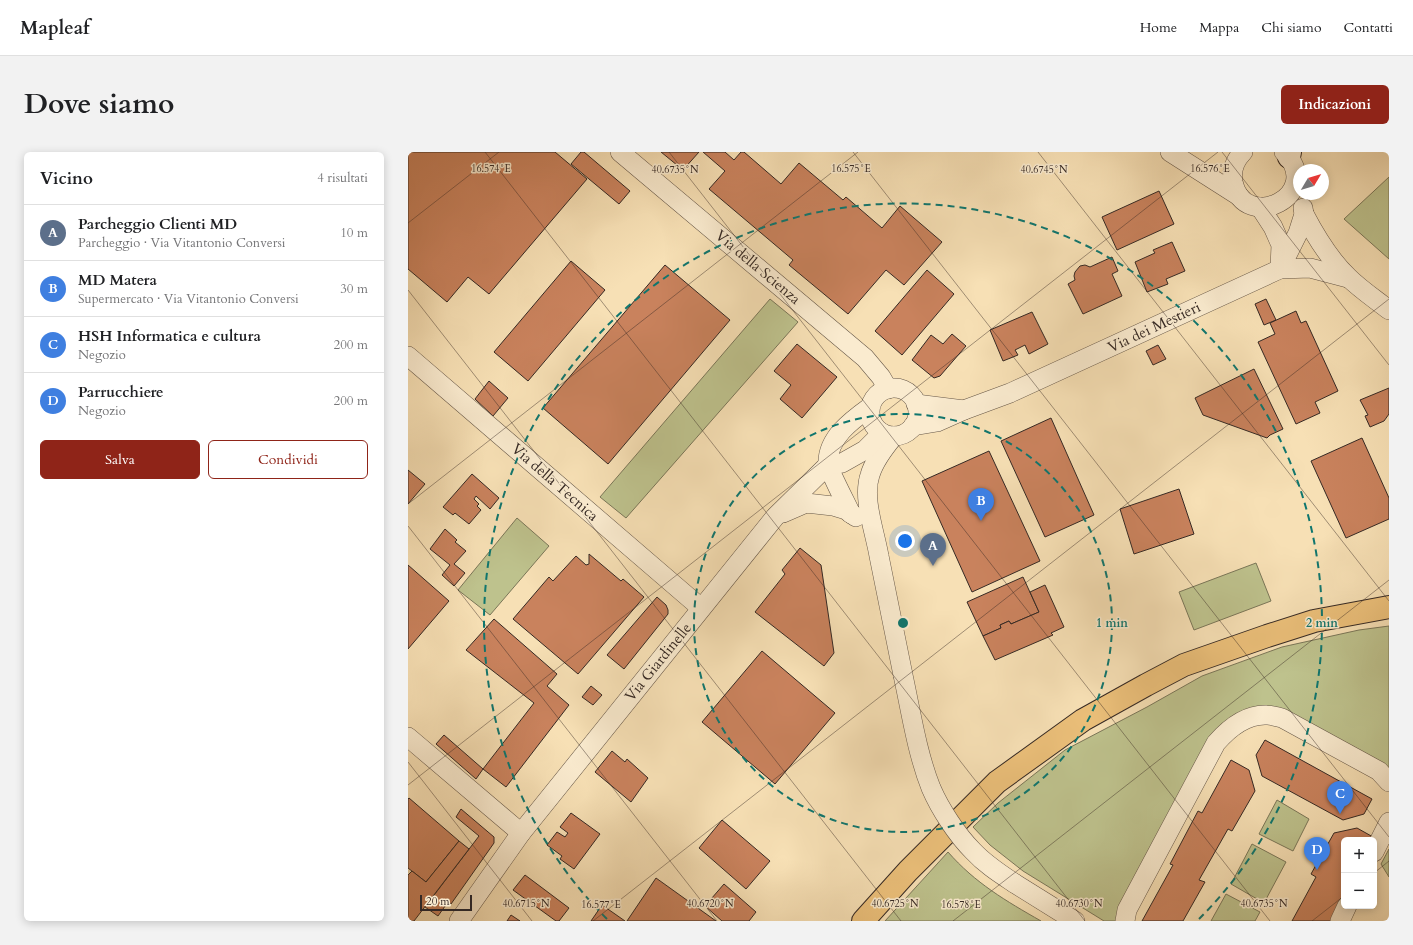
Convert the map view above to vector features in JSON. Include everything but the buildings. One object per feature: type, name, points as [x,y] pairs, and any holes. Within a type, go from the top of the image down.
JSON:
[{"type":"highway","points":[[863,921],[908,871],[998,782],[1083,720],[1184,665],[1314,621],[1389,607]]},
{"type":"street","name":"Via della Scienza","points":[[620,152],[865,358],[881,377],[888,389]]},
{"type":"street","points":[[1170,152],[1239,196],[1252,206],[1270,207],[1283,201],[1293,187]]},
{"type":"street","points":[[1239,196],[1234,188],[1233,174],[1236,160],[1240,152]]},
{"type":"street","points":[[1288,154],[1293,166]]},
{"type":"street","points":[[1300,200],[1304,214],[1320,243],[1348,278],[1389,310]]},
{"type":"street","points":[[1260,207],[1273,227],[1281,246],[1280,269]]},
{"type":"street","points":[[1280,269],[1298,233],[1304,214]]},
{"type":"street","points":[[1280,269],[1310,268],[1348,278]]},
{"type":"street","name":"Via dei Mestieri","points":[[913,426],[937,422],[1010,393],[1280,269]]},
{"type":"street","name":"Via della Tecnica","points":[[408,356],[701,608]]},
{"type":"street","points":[[851,514],[828,464],[831,446],[850,422],[870,407],[876,396],[882,391],[888,389],[898,389],[906,392],[912,397],[918,412],[913,426],[908,432],[901,435],[888,435],[876,428],[872,422],[870,407]]},
{"type":"street","name":"Via dei Mestieri","points":[[916,404],[964,410]]},
{"type":"street","points":[[828,464],[842,463],[888,435]]},
{"type":"street","points":[[888,435],[886,446],[869,476],[869,511],[877,542],[917,743],[931,788],[948,820],[972,851],[992,869],[1075,921]]},
{"type":"street","name":"Via Giardinelle","points":[[460,921],[521,833],[701,608],[775,517],[828,464]]},
{"type":"street","points":[[775,517],[806,503],[833,506],[846,510],[858,518],[877,542]]},
{"type":"street","points":[[1125,921],[1127,910],[1216,743],[1226,731],[1238,723],[1253,716],[1267,715],[1282,718],[1379,771],[1389,782]]},
{"type":"street","points":[[408,737],[521,833]]},
{"type":"street","points":[[1377,846],[1389,822]]},
{"type":"street","points":[[1340,921],[1346,909]]},
{"type":"green space","points":[[1389,177],[1389,259],[1344,219]]},
{"type":"green space","points":[[770,299],[798,322],[626,518],[600,497]]},
{"type":"green space","points":[[517,518],[549,546],[490,615],[458,590]]},
{"type":"green space","points":[[1256,563],[1271,601],[1194,630],[1179,592]]},
{"type":"green space","points":[[1389,626],[1389,768],[1386,765],[1289,714],[1237,719],[1119,921],[1104,921],[1023,871],[990,845],[973,827],[998,803],[1065,750],[1202,676],[1282,647],[1359,630]]},
{"type":"green space","points":[[1277,800],[1309,819],[1293,851],[1259,834]]},
{"type":"green space","points":[[1252,844],[1286,862],[1264,903],[1231,884]]},
{"type":"green space","points":[[1389,849],[1389,877],[1381,864]]},
{"type":"green space","points":[[948,852],[969,873],[992,891],[1041,921],[885,921]]},
{"type":"green space","points":[[1226,894],[1260,912],[1255,921],[1211,921]]},
{"type":"place","name":"MD Matera","points":[[981,521]]},
{"type":"place","name":"Parcheggio Clienti MD","points":[[933,566]]},
{"type":"place","name":"HSH Informatica e cultura","points":[[1340,814]]},
{"type":"place","name":"Parrucchiere","points":[[1317,870]]}]
